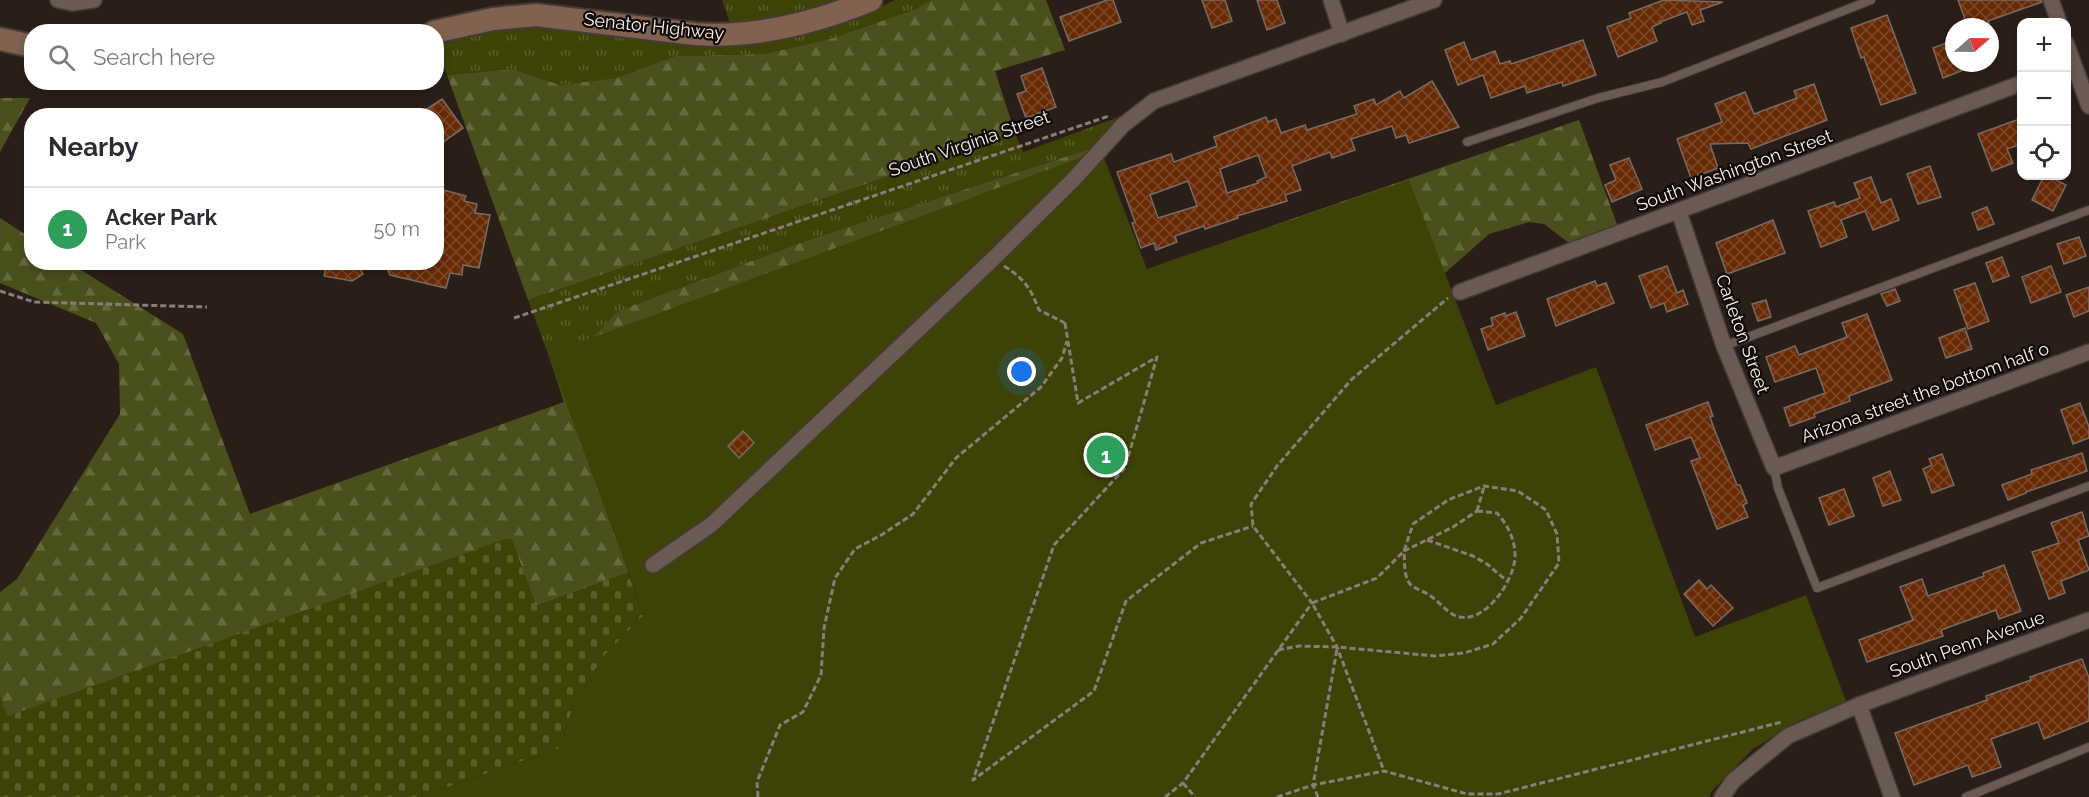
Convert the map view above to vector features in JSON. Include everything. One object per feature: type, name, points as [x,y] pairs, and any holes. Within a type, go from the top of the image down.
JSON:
[{"type":"street","points":[[58,0],[72,3],[94,0]]},
{"type":"street","name":"Senator Highway","points":[[444,30],[493,19],[536,15],[721,36],[747,34],[796,24],[871,0]]},
{"type":"street","points":[[1331,0],[1342,34]]},
{"type":"street","points":[[653,565],[712,524],[993,259],[1073,180],[1123,125],[1154,101],[1434,0]]},
{"type":"street","points":[[2051,0],[2058,18]]},
{"type":"street","points":[[0,39],[24,44]]},
{"type":"street","points":[[2071,65],[2089,58]]},
{"type":"street","points":[[2071,67],[2089,106]]},
{"type":"street","name":"South Washington Street","points":[[1460,292],[2017,85]]},
{"type":"street","name":"Carleton Street","points":[[1679,212],[1724,346],[1774,468]]},
{"type":"street","name":"Arizona street the bottom half o","points":[[1774,468],[2089,352]]},
{"type":"street","name":"South Penn Avenue","points":[[1722,797],[1733,781],[1788,736],[1859,705],[2089,620]]},
{"type":"street","points":[[1859,705],[1892,797]]},
{"type":"lane","points":[[1467,142],[1598,98],[1662,82],[1871,0]]},
{"type":"lane","points":[[1724,346],[2089,210]]},
{"type":"lane","points":[[1774,468],[1778,488],[1816,588],[2089,486]]},
{"type":"lane","points":[[1966,797],[2089,747]]},
{"type":"path","name":"South Virginia Street","points":[[514,318],[1110,116]]},
{"type":"path","points":[[993,259],[1020,276],[1033,294],[1039,310],[1065,323]]},
{"type":"path","points":[[0,291],[34,302],[207,307]]},
{"type":"path","points":[[1384,771],[1337,647],[1312,603],[1253,526],[1251,504],[1277,466],[1351,380],[1449,297],[1460,292]]},
{"type":"path","points":[[1065,323],[1078,403],[1157,357],[1125,468],[1054,545],[973,780],[1094,692],[1126,601],[1200,543],[1253,526]]},
{"type":"path","points":[[758,797],[757,782],[780,725],[803,712],[821,675],[824,628],[836,578],[855,549],[913,514],[956,458],[1041,387],[1062,358],[1067,338],[1065,323]]},
{"type":"path","points":[[1477,511],[1484,486]]},
{"type":"path","points":[[1166,797],[1183,783],[1278,650],[1312,603],[1377,578],[1404,550],[1453,527],[1477,511],[1497,513],[1508,526],[1515,554],[1512,572],[1498,598],[1481,612],[1469,617],[1454,615],[1429,595],[1410,585],[1407,579],[1404,550],[1413,524],[1448,500],[1484,486],[1518,491],[1545,510],[1557,534],[1559,563],[1521,618],[1493,644],[1464,653],[1435,656],[1337,647],[1299,646],[1278,650]]},
{"type":"path","points":[[1427,540],[1480,560],[1507,581]]},
{"type":"path","points":[[1318,797],[1312,785],[1337,647]]},
{"type":"path","points":[[1277,797],[1312,785],[1384,771],[1467,795],[1498,795],[1783,721],[1798,732]]},
{"type":"path","points":[[1183,783],[1195,797]]},
{"type":"green space","points":[[722,0],[840,0],[768,20],[730,23]]},
{"type":"green space","points":[[895,0],[931,0],[916,9],[830,39],[764,54],[675,56],[616,78],[560,85],[512,69],[447,75],[444,66],[444,44],[494,29],[533,27],[702,44],[870,12]]},
{"type":"green space","points":[[931,0],[1046,0],[1065,50],[995,71],[1015,133],[528,300],[447,75],[512,69],[560,85],[616,78],[675,56],[764,54],[830,39],[916,9]]},
{"type":"green space","points":[[0,98],[30,98],[24,108],[0,152]]},
{"type":"green space","points":[[1130,113],[1099,146],[811,239],[618,311],[593,337],[548,354],[528,300],[1015,133],[1023,152]]},
{"type":"green space","points":[[1579,120],[1618,227],[1569,243],[1544,224],[1529,222],[1489,234],[1445,273],[1147,269]]},
{"type":"green space","points":[[1099,146],[645,539],[628,573],[536,606],[511,538],[7,717],[0,697],[0,592],[17,579],[120,414],[119,364],[96,323],[0,283],[0,218],[24,233],[24,270],[81,270],[183,334],[250,514],[564,402],[548,354],[593,337],[618,311],[811,239]]},
{"type":"green space","points":[[1101,150],[1147,269],[1409,180],[1496,405],[1596,367],[1695,637],[1806,595],[1846,701],[1799,721],[1753,749],[1712,791],[1709,797],[420,797],[560,748],[573,706],[603,657],[644,615],[548,354]]},
{"type":"green space","points":[[511,537],[536,606],[628,573],[644,615],[603,657],[573,706],[560,748],[420,797],[0,797],[0,697],[8,716]]},
{"type":"building","points":[[1107,0],[1113,0],[1121,22],[1069,41],[1060,17]]},
{"type":"building","points":[[1202,0],[1225,0],[1232,21],[1212,28]]},
{"type":"building","points":[[1257,0],[1277,0],[1285,23],[1267,30]]},
{"type":"building","points":[[1664,0],[1723,2],[1700,10],[1704,21],[1692,25],[1687,12],[1660,22],[1652,27],[1657,41],[1618,57],[1607,27],[1631,18],[1629,13]]},
{"type":"building","points":[[1958,0],[2041,0],[2042,2],[1997,18],[1965,18]]},
{"type":"building","points":[[1887,15],[1916,93],[1881,105],[1851,28]]},
{"type":"building","points":[[1583,40],[1596,75],[1563,86],[1562,82],[1527,93],[1525,86],[1491,98],[1483,75],[1458,85],[1445,50],[1464,42],[1471,60],[1495,51],[1500,64],[1510,61],[1511,64]]},
{"type":"building","points":[[1945,43],[1945,72],[1958,72],[1943,78],[1933,48]]},
{"type":"building","points":[[1042,68],[1056,107],[1026,118],[1017,94],[1026,91],[1021,76]]},
{"type":"building","points":[[1432,81],[1459,127],[1409,143],[1406,135],[1396,138],[1392,126],[1351,139],[1355,150],[1332,158],[1330,152],[1292,166],[1301,190],[1285,195],[1287,201],[1237,216],[1238,218],[1205,229],[1204,226],[1175,236],[1177,242],[1156,250],[1154,243],[1141,248],[1132,223],[1135,222],[1117,172],[1171,154],[1174,162],[1217,146],[1214,137],[1266,117],[1268,122],[1276,119],[1281,133],[1305,125],[1307,130],[1357,114],[1354,106],[1374,99],[1376,105],[1400,91],[1404,98]],"holes":[[[1258,155],[1266,177],[1257,181],[1258,183],[1227,193],[1220,169]],[[1188,181],[1197,206],[1158,218],[1150,195]]]},
{"type":"building","points":[[1814,84],[1827,120],[1751,149],[1748,143],[1710,144],[1718,168],[1691,178],[1677,139],[1722,122],[1715,104],[1745,92],[1754,114],[1797,98],[1794,91]]},
{"type":"building","points":[[442,99],[463,128],[444,141],[444,108],[428,108]]},
{"type":"building","points":[[2017,120],[2017,146],[2007,149],[2013,163],[1992,171],[1978,134]]},
{"type":"building","points":[[1629,158],[1642,189],[1612,202],[1605,185],[1616,180],[1610,165]]},
{"type":"building","points":[[1930,166],[1941,197],[1918,204],[1907,174]]},
{"type":"building","points":[[1871,177],[1881,203],[1891,199],[1899,220],[1873,230],[1865,211],[1841,220],[1847,237],[1821,247],[1808,211],[1834,202],[1836,207],[1860,198],[1854,183]]},
{"type":"building","points":[[2042,180],[2056,180],[2066,185],[2053,211],[2032,200]]},
{"type":"building","points":[[444,190],[466,196],[464,201],[477,204],[475,213],[490,215],[479,268],[463,265],[462,275],[450,273],[446,288],[390,275],[388,270],[444,270]]},
{"type":"building","points":[[1987,207],[1994,224],[1978,230],[1972,213]]},
{"type":"building","points":[[1773,220],[1785,253],[1727,274],[1716,243]]},
{"type":"building","points":[[2079,237],[2086,256],[2064,264],[2057,244]]},
{"type":"building","points":[[2002,257],[2009,276],[1993,282],[1986,263]]},
{"type":"building","points":[[1667,266],[1677,293],[1683,290],[1688,304],[1667,312],[1664,303],[1651,308],[1639,276]]},
{"type":"building","points":[[2051,266],[2061,292],[2031,303],[2022,277]]},
{"type":"building","points":[[325,270],[361,270],[363,274],[352,281],[324,276]]},
{"type":"building","points":[[1595,281],[1597,286],[1606,283],[1614,303],[1556,326],[1547,299]]},
{"type":"building","points":[[1975,283],[1989,321],[1968,329],[1954,290]]},
{"type":"building","points":[[2089,287],[2089,311],[2074,317],[2066,295]]},
{"type":"building","points":[[1895,289],[1900,301],[1887,306],[1881,294]]},
{"type":"building","points":[[1766,300],[1771,317],[1758,321],[1752,304]]},
{"type":"building","points":[[1516,312],[1525,336],[1488,350],[1481,329],[1493,325],[1491,318]]},
{"type":"building","points":[[1867,314],[1892,380],[1849,396],[1850,401],[1814,414],[1815,417],[1790,426],[1784,408],[1825,393],[1816,368],[1775,382],[1766,357],[1795,346],[1799,355],[1847,337],[1842,323]]},
{"type":"building","points":[[1965,328],[1972,349],[1946,358],[1939,338]]},
{"type":"building","points":[[1708,402],[1715,431],[1737,485],[1740,485],[1747,503],[1743,505],[1748,517],[1717,529],[1691,461],[1700,458],[1691,437],[1655,450],[1646,425]]},
{"type":"building","points":[[2080,403],[2089,427],[2089,438],[2073,444],[2061,410]]},
{"type":"building","points":[[743,431],[754,443],[739,458],[728,446]]},
{"type":"building","points":[[2082,453],[2087,471],[2008,500],[2002,485],[2032,474],[2031,470]]},
{"type":"building","points":[[1942,454],[1954,485],[1932,493],[1923,469],[1932,465],[1929,459]]},
{"type":"building","points":[[1890,471],[1901,500],[1883,506],[1873,478]]},
{"type":"building","points":[[1844,489],[1854,516],[1829,525],[1819,498]]},
{"type":"building","points":[[2082,512],[2089,536],[2078,540],[2089,570],[2061,581],[2065,593],[2049,599],[2032,552],[2059,543],[2051,523]]},
{"type":"building","points":[[2004,565],[2021,611],[1999,619],[1996,610],[1941,630],[1943,636],[1867,662],[1859,640],[1913,620],[1900,587],[1922,579],[1928,596],[1984,576],[1983,573]]},
{"type":"building","points":[[1699,580],[1707,589],[1711,585],[1733,608],[1713,626],[1684,594]]},
{"type":"building","points":[[2082,659],[2089,678],[2089,721],[2044,739],[2038,722],[1991,739],[2001,767],[1972,777],[1968,765],[1914,785],[1895,733],[1987,700],[1986,696],[2031,680],[2030,677]]},
{"type":"place","name":"Acker Park","points":[[1106,455]]}]
